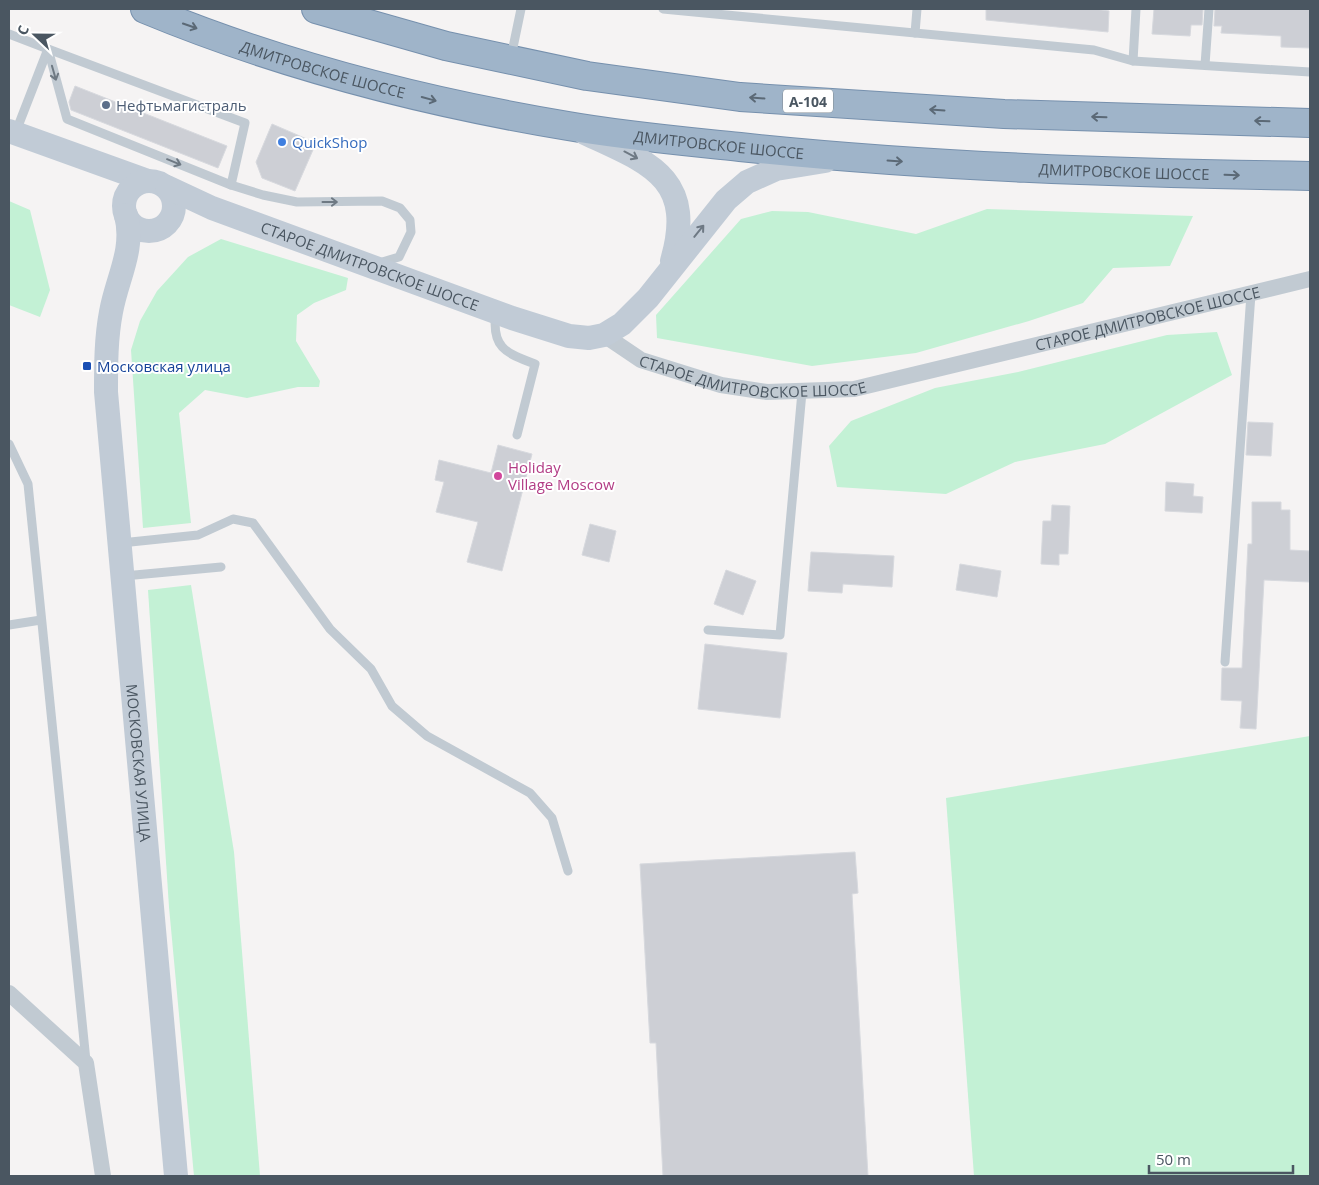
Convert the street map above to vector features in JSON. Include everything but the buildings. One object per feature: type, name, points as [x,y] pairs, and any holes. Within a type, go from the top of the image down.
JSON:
[{"type":"highway","name":"ДМИТРОВСКОЕ ШОССЕ","points":[[144,9],[291,61],[435,101],[571,127],[846,158],[1001,168],[1310,176]]},
{"type":"highway","name":"А-104","points":[[316,9],[446,46],[587,76],[740,97],[1004,114],[1310,123]]},
{"type":"main road","points":[[571,127],[631,154],[653,168],[668,183],[676,199],[680,220],[669,270]]},
{"type":"main road","name":"СТАРОЕ ДМИТРОВСКОЕ ШОССЕ","points":[[12,132],[93,163],[156,184],[212,208],[356,262],[496,312],[569,336],[590,338],[604,335]]},
{"type":"main road","points":[[604,335],[622,324],[648,298],[726,200],[746,182],[776,169],[846,158]]},
{"type":"main road","name":"СТАРОЕ ДМИТРОВСКОЕ ШОССЕ","points":[[93,163],[111,174],[120,188],[125,208],[135,227],[150,231],[193,207],[212,208]]},
{"type":"main road","points":[[125,208],[132,187],[156,184],[174,200],[165,222]]},
{"type":"main road","name":"МОСКОВСКАЯ УЛИЦА","points":[[125,208],[130,229],[126,264]]},
{"type":"main road","name":"МОСКОВСКАЯ УЛИЦА","points":[[165,222],[134,247],[126,264],[111,310],[106,348],[106,392],[124,576],[176,1176]]},
{"type":"street","name":"СТАРОЕ ДМИТРОВСКОЕ ШОССЕ","points":[[604,335],[641,360],[721,385],[768,392],[802,392],[854,388],[1310,279]]},
{"type":"street","points":[[9,993],[86,1063],[103,1176]]},
{"type":"lane","points":[[510,60],[521,9]]},
{"type":"lane","points":[[663,9],[695,10],[1094,50],[1133,61],[1310,72]]},
{"type":"lane","points":[[915,33],[916,9]]},
{"type":"lane","points":[[1133,61],[1136,9]]},
{"type":"lane","points":[[1205,65],[1209,9]]},
{"type":"lane","points":[[9,34],[245,123],[231,185]]},
{"type":"lane","points":[[12,132],[48,50]]},
{"type":"lane","points":[[48,50],[67,119],[231,185],[263,195],[297,202],[382,201],[400,208],[410,220],[411,232],[399,257],[383,263],[356,262]]},
{"type":"lane","points":[[1225,662],[1251,294]]},
{"type":"lane","points":[[496,312],[494,331],[503,349],[535,364],[517,435]]},
{"type":"lane","points":[[708,630],[780,634],[802,392]]},
{"type":"lane","points":[[9,444],[28,484],[86,1063]]},
{"type":"lane","points":[[121,543],[198,536],[233,519],[253,523],[330,629],[371,669],[392,706],[427,736],[530,793],[552,818],[568,871]]},
{"type":"lane","points":[[124,576],[220,567]]},
{"type":"lane","points":[[9,625],[41,620]]},
{"type":"green space","points":[[9,201],[30,210],[50,290],[40,317],[9,305]]},
{"type":"green space","points":[[987,209],[1193,216],[1170,266],[1113,268],[1083,303],[1029,321],[916,353],[812,366],[657,338],[656,315],[741,219],[772,211],[808,212],[916,234]]},
{"type":"green space","points":[[221,239],[348,278],[346,290],[314,303],[297,315],[296,341],[320,381],[319,387],[298,387],[247,398],[205,390],[179,413],[191,523],[143,528],[131,350],[140,321],[157,291],[188,257]]},
{"type":"green space","points":[[1217,332],[1232,375],[1105,444],[1015,462],[946,494],[837,487],[829,446],[851,421],[935,388],[1018,372],[1167,335]]},
{"type":"green space","points":[[191,585],[234,852],[260,1176],[194,1176],[169,907],[148,590]]},
{"type":"green space","points":[[1310,736],[1310,1176],[974,1176],[946,798]]},
{"type":"place","name":"Нефтьмагистраль","points":[[106,105]]},
{"type":"place","name":"QuickShop","points":[[282,142]]},
{"type":"place","name":"Московская улица","points":[[87,366]]},
{"type":"place","name":"Holiday Village Moscow","points":[[498,476]]}]
